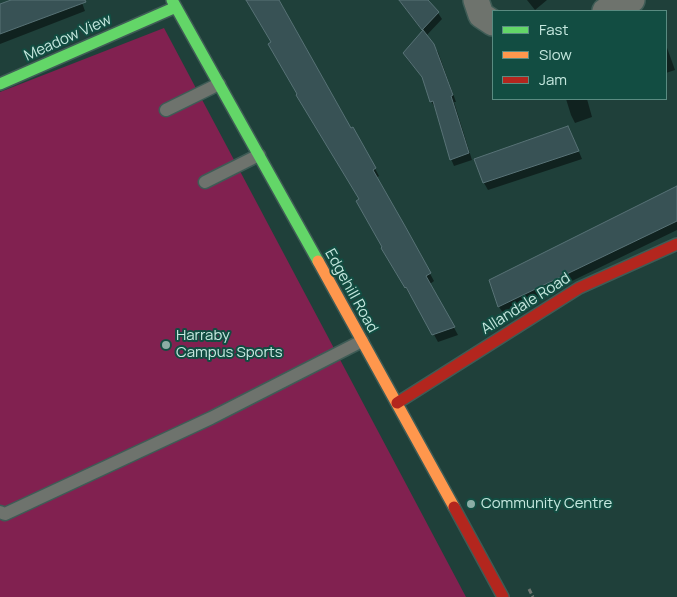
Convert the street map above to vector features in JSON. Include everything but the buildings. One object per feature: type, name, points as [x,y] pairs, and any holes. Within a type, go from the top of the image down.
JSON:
[{"type":"street","points":[[476,0],[481,15],[492,22]]},
{"type":"street","points":[[607,10],[632,0]]},
{"type":"street","name":"Edgehill Road","points":[[174,4],[503,597]]},
{"type":"street","name":"Meadow View","points":[[0,84],[174,4]]},
{"type":"street","name":"Allandale Road","points":[[397,403],[578,288],[677,244]]},
{"type":"lane","points":[[166,110],[220,84]]},
{"type":"lane","points":[[205,182],[259,155]]},
{"type":"lane","points":[[0,512],[5,514],[202,422],[362,341]]},
{"type":"shaded area","name":"Harraby Campus Sports","points":[[164,28],[466,597],[0,597],[0,92]]},
{"type":"traffic: fast","points":[[172,0],[318,261]]},
{"type":"traffic: fast","points":[[0,84],[176,7]]},
{"type":"traffic: slow","points":[[318,261],[454,507]]},
{"type":"traffic: jam","points":[[397,403],[579,288],[677,244]]},
{"type":"traffic: jam","points":[[454,507],[503,597]]},
{"type":"place","name":"Harraby Campus Sports","points":[[166,345]]},
{"type":"place","name":"Community Centre","points":[[471,504]]}]
